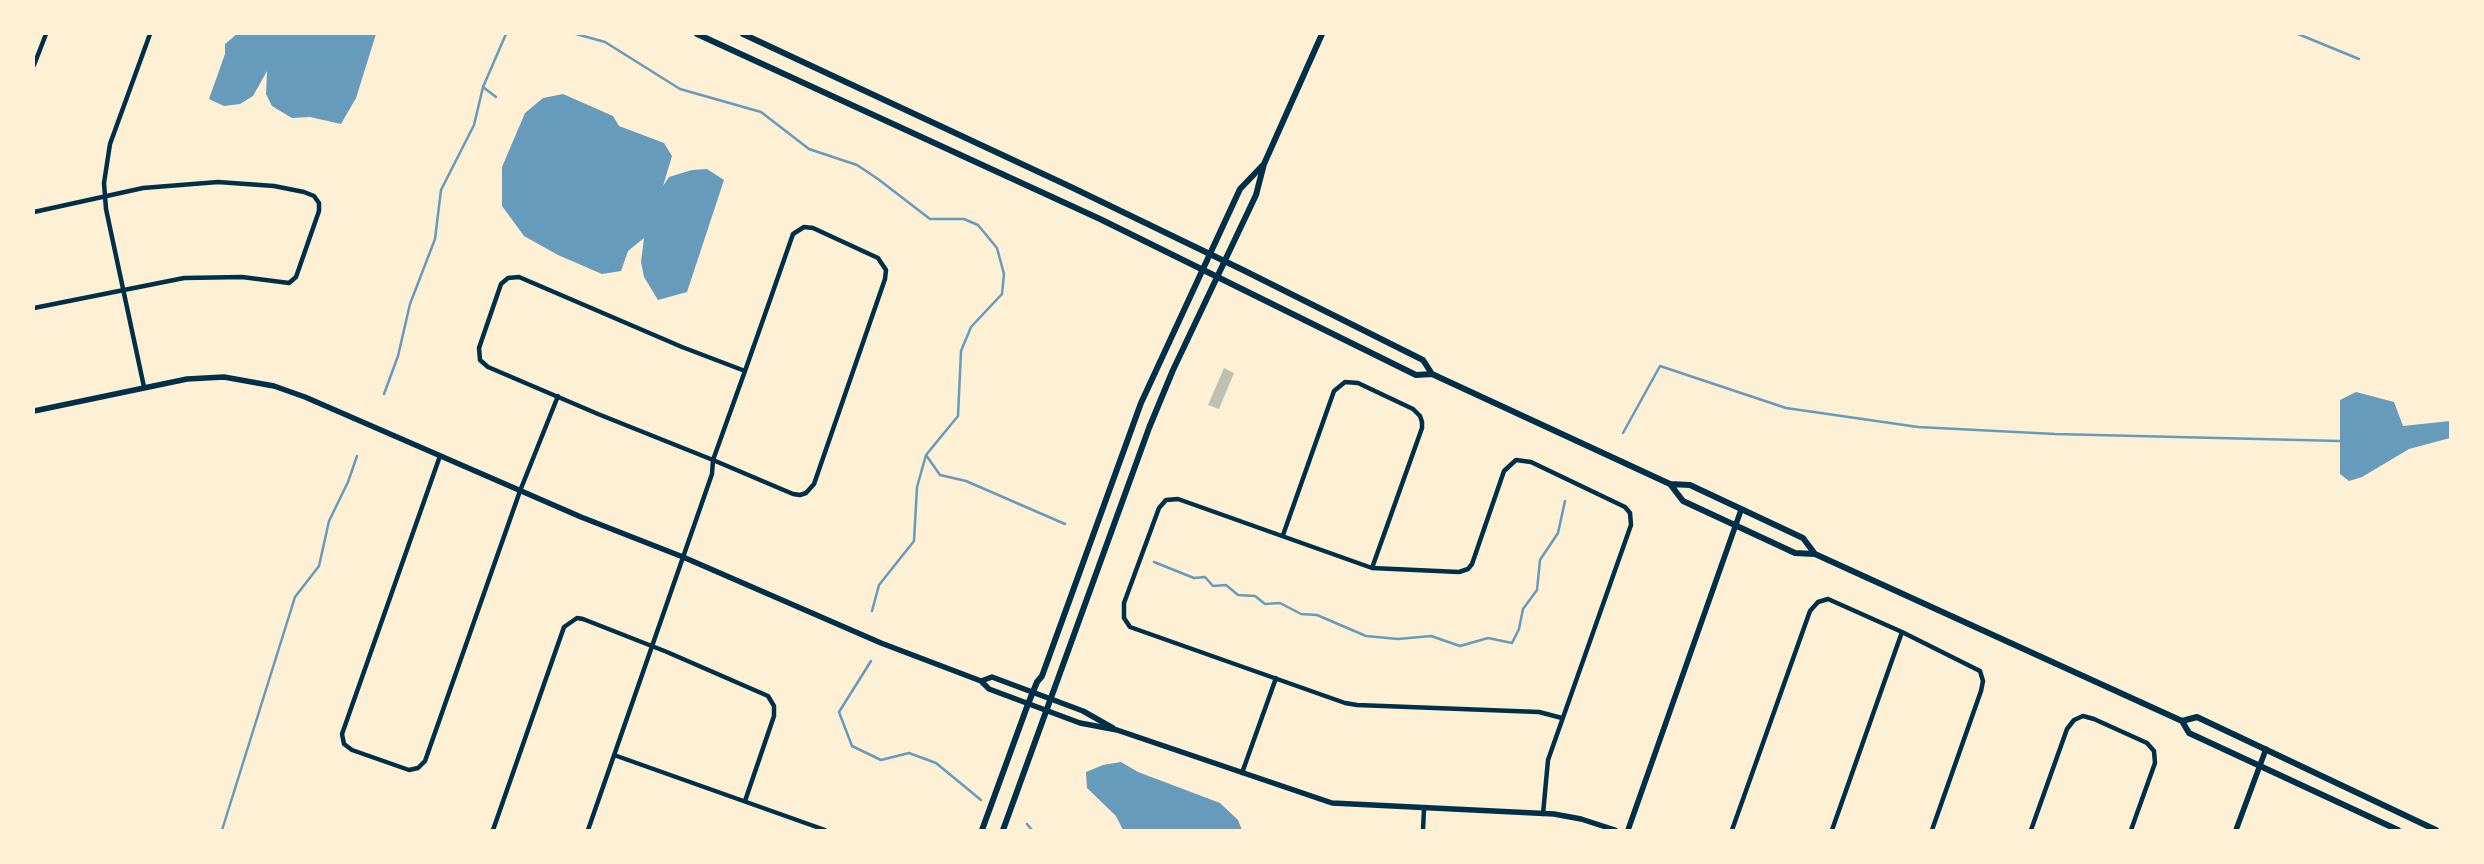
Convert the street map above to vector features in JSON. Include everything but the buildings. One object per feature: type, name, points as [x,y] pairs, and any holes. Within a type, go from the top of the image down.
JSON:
[{"type":"main road","points":[[697,34],[1100,219],[1416,375],[1432,374],[1670,484],[1690,485],[1803,538],[1815,554]]},
{"type":"main road","points":[[742,34],[1224,261],[1424,360],[1432,374]]},
{"type":"main road","points":[[1003,830],[1149,428],[1173,370],[1256,195],[1264,164],[1322,34]]},
{"type":"main road","points":[[982,830],[1028,704],[1042,676],[1141,403],[1240,189],[1264,164]]},
{"type":"main road","points":[[1670,484],[1683,501],[1795,553],[1815,554],[2182,721],[2189,733],[2398,830]]},
{"type":"main road","points":[[2182,721],[2197,717],[2436,830]]},
{"type":"street","points":[[34,66],[46,34]]},
{"type":"street","points":[[144,387],[105,196],[105,170],[110,144],[150,34]]},
{"type":"street","points":[[34,212],[154,186],[218,182],[274,186],[304,192],[314,196],[319,203],[319,210],[296,277],[289,283],[242,277],[207,276],[168,280],[123,288],[34,308]]},
{"type":"street","points":[[588,830],[712,474],[714,460],[796,230],[804,227],[813,228],[881,261],[886,270],[885,279],[811,489],[800,495],[793,494],[714,460],[488,367],[478,356],[478,348],[501,284],[508,278],[519,277],[682,347],[745,371]]},
{"type":"street","points":[[34,411],[144,387],[207,377],[243,379],[266,384],[305,397],[581,518],[683,557],[881,643],[982,681],[989,689],[1080,723],[1117,730],[1332,803],[1543,814],[1581,819],[1615,830]]},
{"type":"street","points":[[1283,535],[1334,391],[1345,382],[1358,383],[1413,409],[1420,416],[1422,422],[1422,428],[1372,568]]},
{"type":"street","points":[[440,456],[343,731],[343,741],[352,750],[409,770],[422,765],[520,490],[558,396]]},
{"type":"street","points":[[1543,814],[1545,769],[1631,525],[1630,513],[1625,507],[1531,462],[1516,460],[1504,471],[1475,557],[1468,569],[1459,572],[1372,568],[1178,499],[1166,500],[1159,508],[1122,612],[1130,626],[1337,701],[1357,706],[1539,712],[1562,718]]},
{"type":"street","points":[[1628,830],[1741,510]]},
{"type":"street","points":[[1732,830],[1812,608],[1824,600],[1832,600],[1977,668],[1984,681],[1932,830]]},
{"type":"street","points":[[493,830],[564,627],[572,620],[583,619],[652,646],[768,696],[772,701],[774,716],[745,801]]},
{"type":"street","points":[[1832,830],[1902,632]]},
{"type":"street","points":[[982,681],[992,677],[1084,711],[1117,730]]},
{"type":"street","points":[[1242,773],[1276,678]]},
{"type":"street","points":[[2031,830],[2067,729],[2074,720],[2083,716],[2094,719],[2147,743],[2154,751],[2155,763],[2131,830]]},
{"type":"street","points":[[2236,830],[2266,749]]},
{"type":"street","points":[[614,755],[826,830]]},
{"type":"street","points":[[1423,830],[1424,809]]},
{"type":"water","points":[[237,34],[376,34],[356,98],[341,124],[310,117],[292,118],[272,106],[266,94],[267,71],[253,96],[240,104],[224,106],[209,99],[225,54],[225,44]]},
{"type":"water","points":[[563,94],[613,116],[619,126],[664,143],[672,156],[663,186],[669,177],[692,170],[707,169],[724,180],[687,292],[658,300],[644,277],[641,262],[644,238],[628,251],[621,271],[602,274],[558,255],[524,236],[502,206],[502,167],[525,113],[543,98]]},
{"type":"water","points":[[2356,392],[2394,402],[2403,426],[2450,421],[2450,438],[2409,449],[2362,477],[2349,481],[2340,474],[2340,400]]},
{"type":"water","points":[[1121,762],[1138,772],[1220,803],[1238,820],[1242,830],[1123,830],[1116,816],[1087,788],[1086,772],[1103,765]]},
{"type":"waterway","points":[[384,394],[398,356],[410,304],[435,239],[441,190],[474,125],[483,87],[506,34]]},
{"type":"waterway","points":[[576,34],[605,42],[680,89],[761,112],[809,149],[857,165],[930,219],[964,219],[978,225],[997,248],[1004,274],[1002,294],[971,327],[961,351],[958,416],[926,455],[917,487],[914,541],[879,585],[872,611]]},
{"type":"waterway","points":[[2298,34],[2359,59]]},
{"type":"waterway","points":[[483,87],[496,97]]},
{"type":"waterway","points":[[1623,433],[1660,366],[1786,408],[1918,427],[2055,434],[2340,441]]},
{"type":"waterway","points":[[926,455],[940,475],[966,481],[1065,524]]},
{"type":"waterway","points":[[222,830],[295,597],[319,566],[329,521],[348,482],[357,456]]},
{"type":"waterway","points":[[1154,562],[1194,578],[1205,577],[1213,586],[1226,585],[1238,595],[1255,596],[1265,604],[1280,603],[1301,614],[1317,615],[1366,636],[1398,639],[1431,636],[1460,646],[1488,638],[1512,643],[1519,629],[1523,609],[1537,590],[1540,560],[1558,533],[1565,501]]},
{"type":"waterway","points":[[871,661],[839,712],[852,746],[881,760],[909,753],[936,763],[981,800]]},
{"type":"waterway","points":[[1027,824],[1032,830]]}]
